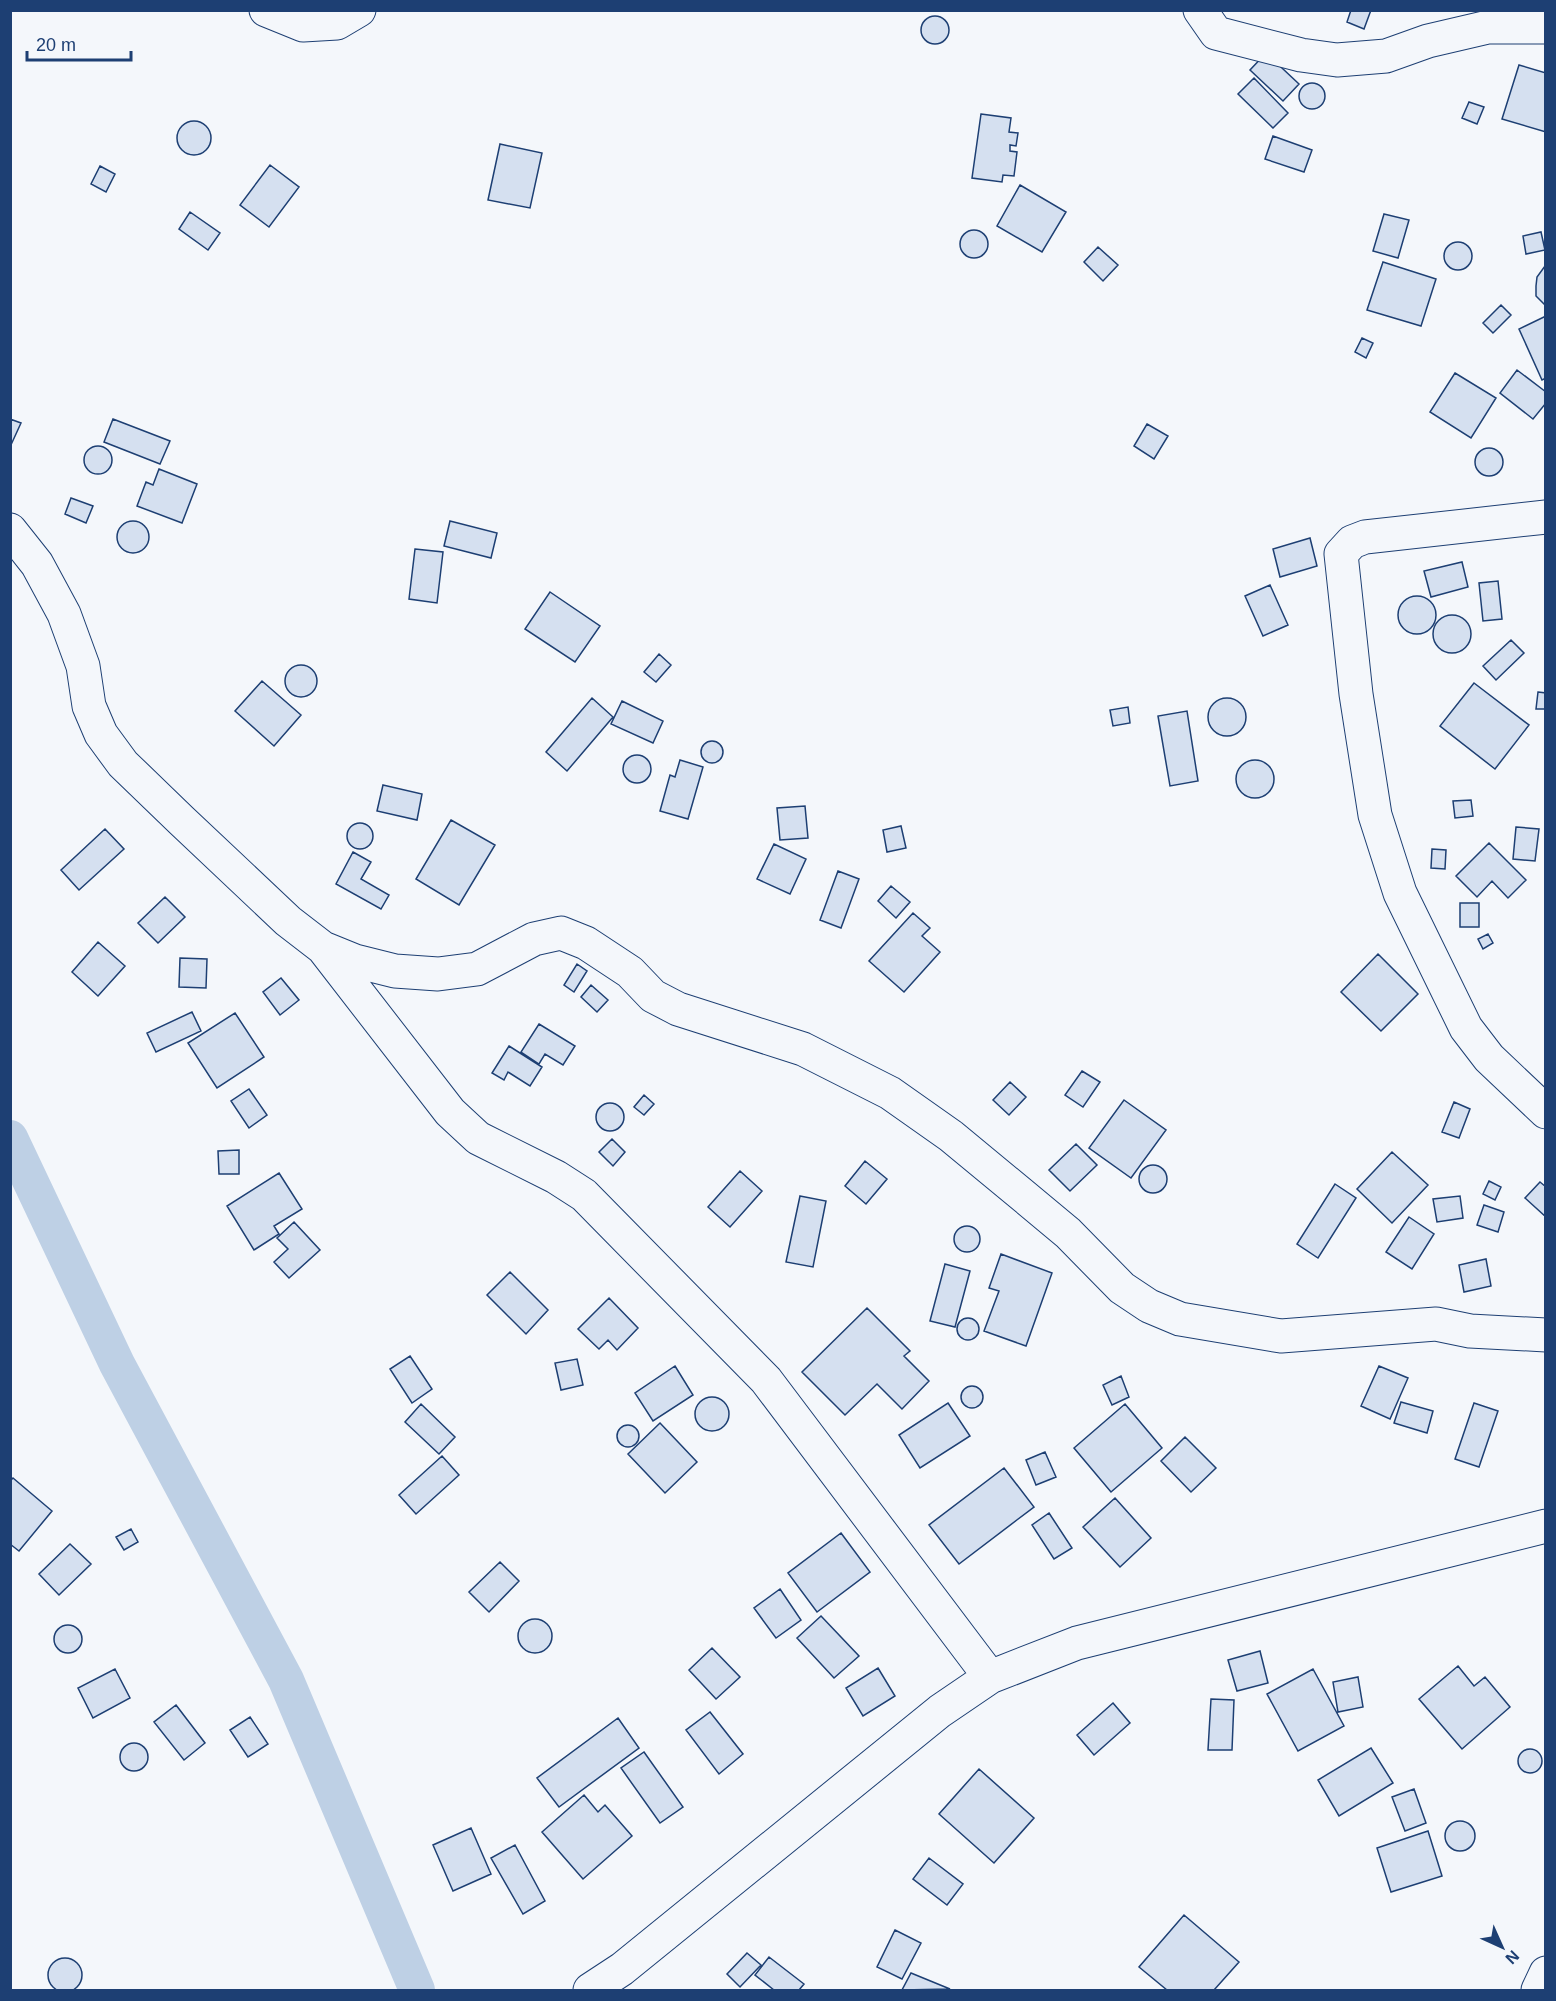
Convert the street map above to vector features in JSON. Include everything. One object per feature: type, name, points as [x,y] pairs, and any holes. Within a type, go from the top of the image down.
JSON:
[{"type":"street","points":[[266,10],[303,25],[337,23],[359,10]]},
{"type":"street","points":[[1200,10],[1216,33],[1301,55],[1337,60],[1386,56],[1428,41],[1488,27],[1545,27]]},
{"type":"street","points":[[1545,517],[1365,537],[1352,543],[1341,554],[1356,694],[1375,815],[1400,893],[1466,1028],[1489,1058],[1545,1112]]},
{"type":"street","points":[[10,530],[37,564],[64,614],[83,666],[89,706],[100,734],[123,764],[288,921],[323,948],[450,1112],[478,1138],[556,1177],[584,1196],[766,1380],[990,1677]]},
{"type":"street","points":[[323,948],[355,961],[395,971],[438,974],[477,969],[507,952],[543,937],[561,933],[586,943],[630,972],[653,996],[678,1010],[803,1049],[890,1093],[951,1136],[1020,1192],[1068,1233],[1122,1288],[1149,1306],[1180,1319],[1281,1336],[1437,1324],[1470,1331],[1545,1335]]},
{"type":"street","points":[[590,1990],[631,1962],[939,1711],[990,1677],[1077,1643],[1545,1526]]},
{"type":"street","points":[[1538,1990],[1545,1973]]},
{"type":"building","points":[[1351,10],[1371,10],[1364,29],[1347,22]]},
{"type":"building","points":[[935,16],[945,20],[949,30],[945,40],[935,44],[925,40],[921,30],[925,20]]},
{"type":"building","points":[[1266,53],[1299,84],[1283,101],[1250,70]]},
{"type":"building","points":[[1519,65],[1546,73],[1546,132],[1502,119]]},
{"type":"building","points":[[1254,78],[1288,113],[1273,128],[1238,94]]},
{"type":"building","points":[[1312,83],[1321,87],[1325,96],[1321,105],[1312,109],[1303,105],[1299,96],[1303,87]]},
{"type":"building","points":[[1469,102],[1484,107],[1477,124],[1462,118]]},
{"type":"building","points":[[981,114],[1011,118],[1009,132],[1018,133],[1016,146],[1010,145],[1010,151],[1017,152],[1014,176],[1003,175],[1002,182],[972,178]]},
{"type":"building","points":[[194,121],[206,126],[211,138],[206,150],[194,155],[182,150],[177,138],[182,126]]},
{"type":"building","points":[[1273,136],[1312,150],[1304,172],[1265,159]]},
{"type":"building","points":[[500,144],[542,153],[530,208],[488,200]]},
{"type":"building","points":[[270,165],[299,187],[269,227],[240,205]]},
{"type":"building","points":[[100,166],[115,174],[106,192],[91,184]]},
{"type":"building","points":[[1020,185],[1066,212],[1042,252],[997,226]]},
{"type":"building","points":[[190,212],[220,233],[208,250],[179,229]]},
{"type":"building","points":[[1384,214],[1409,220],[1398,258],[1373,251]]},
{"type":"building","points":[[974,230],[984,234],[988,244],[984,254],[974,258],[964,254],[960,244],[964,234]]},
{"type":"building","points":[[1541,232],[1545,250],[1526,254],[1523,236]]},
{"type":"building","points":[[1458,242],[1468,246],[1472,256],[1468,266],[1458,270],[1448,266],[1444,256],[1448,246]]},
{"type":"building","points":[[1098,247],[1118,265],[1103,281],[1084,262]]},
{"type":"building","points":[[1383,262],[1436,279],[1421,326],[1367,310]]},
{"type":"building","points":[[1546,265],[1546,306],[1536,296],[1536,286],[1537,277]]},
{"type":"building","points":[[1501,305],[1511,315],[1493,333],[1483,323]]},
{"type":"building","points":[[1546,316],[1546,378],[1542,380],[1519,329]]},
{"type":"building","points":[[1362,338],[1373,343],[1366,358],[1355,352]]},
{"type":"building","points":[[1517,370],[1546,392],[1546,403],[1533,419],[1500,393]]},
{"type":"building","points":[[1455,373],[1496,398],[1471,438],[1430,412]]},
{"type":"building","points":[[10,419],[21,423],[10,447]]},
{"type":"building","points":[[113,419],[170,441],[160,464],[104,442]]},
{"type":"building","points":[[1147,424],[1168,436],[1154,459],[1134,446]]},
{"type":"building","points":[[98,446],[108,450],[112,460],[108,470],[98,474],[88,470],[84,460],[88,450]]},
{"type":"building","points":[[1489,448],[1499,452],[1503,462],[1499,472],[1489,476],[1479,472],[1475,462],[1479,452]]},
{"type":"building","points":[[159,469],[197,484],[182,523],[137,506],[146,482],[153,485]]},
{"type":"building","points":[[71,498],[93,506],[86,523],[65,514]]},
{"type":"building","points":[[133,521],[145,525],[149,537],[145,549],[133,553],[121,549],[117,537],[121,525]]},
{"type":"building","points":[[450,521],[497,533],[491,558],[444,546]]},
{"type":"building","points":[[1310,538],[1317,566],[1280,577],[1273,549]]},
{"type":"building","points":[[415,549],[443,552],[437,603],[409,599]]},
{"type":"building","points":[[1462,562],[1468,587],[1431,597],[1424,571]]},
{"type":"building","points":[[1498,581],[1502,619],[1483,621],[1479,583]]},
{"type":"building","points":[[1270,585],[1288,625],[1263,636],[1245,596]]},
{"type":"building","points":[[550,592],[600,626],[575,662],[525,629]]},
{"type":"building","points":[[1417,596],[1430,602],[1436,615],[1430,628],[1417,634],[1404,628],[1398,615],[1404,602]]},
{"type":"building","points":[[1452,615],[1465,621],[1471,634],[1465,647],[1452,653],[1439,647],[1433,634],[1439,621]]},
{"type":"building","points":[[1511,640],[1524,653],[1496,680],[1483,666]]},
{"type":"building","points":[[659,654],[671,665],[656,682],[644,672]]},
{"type":"building","points":[[301,665],[312,670],[317,681],[312,692],[301,697],[290,692],[285,681],[290,670]]},
{"type":"building","points":[[262,681],[301,715],[274,746],[235,711]]},
{"type":"building","points":[[1474,683],[1529,725],[1495,769],[1440,726]]},
{"type":"building","points":[[1538,692],[1546,693],[1546,709],[1536,709]]},
{"type":"building","points":[[592,698],[613,717],[567,771],[546,752]]},
{"type":"building","points":[[1227,698],[1240,704],[1246,717],[1240,730],[1227,736],[1214,730],[1208,717],[1214,704]]},
{"type":"building","points":[[622,701],[663,721],[653,743],[611,724]]},
{"type":"building","points":[[1128,707],[1130,723],[1113,726],[1110,710]]},
{"type":"building","points":[[1187,711],[1198,781],[1170,786],[1158,716]]},
{"type":"building","points":[[712,741],[720,744],[723,752],[720,760],[712,763],[704,760],[701,752],[704,744]]},
{"type":"building","points":[[637,755],[647,759],[651,769],[647,779],[637,783],[627,779],[623,769],[627,759]]},
{"type":"building","points":[[680,760],[703,767],[688,819],[660,811],[670,775],[675,777]]},
{"type":"building","points":[[1255,760],[1268,766],[1274,779],[1268,792],[1255,798],[1242,792],[1236,779],[1242,766]]},
{"type":"building","points":[[383,785],[422,794],[417,820],[377,811]]},
{"type":"building","points":[[1471,800],[1473,816],[1455,818],[1453,801]]},
{"type":"building","points":[[805,806],[808,838],[780,840],[777,808]]},
{"type":"building","points":[[451,820],[495,845],[459,905],[416,879]]},
{"type":"building","points":[[360,823],[369,827],[373,836],[369,845],[360,849],[351,845],[347,836],[351,827]]},
{"type":"building","points":[[901,826],[906,848],[887,852],[883,830]]},
{"type":"building","points":[[1516,827],[1539,829],[1535,861],[1513,859]]},
{"type":"building","points":[[105,829],[124,849],[79,890],[61,870]]},
{"type":"building","points":[[1489,843],[1526,880],[1508,898],[1492,881],[1477,897],[1456,876]]},
{"type":"building","points":[[774,844],[806,859],[790,894],[757,879]]},
{"type":"building","points":[[1432,849],[1446,850],[1445,869],[1431,868]]},
{"type":"building","points":[[353,852],[371,862],[361,879],[389,895],[381,909],[336,884]]},
{"type":"building","points":[[838,871],[859,879],[841,928],[820,920]]},
{"type":"building","points":[[891,886],[910,902],[896,918],[878,901]]},
{"type":"building","points":[[165,897],[185,917],[158,943],[138,923]]},
{"type":"building","points":[[1460,903],[1479,903],[1479,927],[1460,927]]},
{"type":"building","points":[[913,913],[930,928],[922,936],[940,952],[904,992],[869,961]]},
{"type":"building","points":[[1488,934],[1493,943],[1483,949],[1478,939]]},
{"type":"building","points":[[98,942],[125,966],[98,996],[72,972]]},
{"type":"building","points":[[1378,954],[1418,994],[1381,1031],[1341,992]]},
{"type":"building","points":[[180,958],[207,959],[206,988],[179,987]]},
{"type":"building","points":[[577,964],[587,971],[574,992],[564,985]]},
{"type":"building","points":[[281,978],[299,1000],[280,1015],[263,992]]},
{"type":"building","points":[[591,985],[608,1000],[597,1012],[581,997]]},
{"type":"building","points":[[192,1012],[201,1031],[156,1052],[147,1033]]},
{"type":"building","points":[[235,1013],[264,1057],[217,1088],[188,1043]]},
{"type":"building","points":[[539,1024],[575,1046],[563,1065],[545,1054],[539,1064],[521,1052]]},
{"type":"building","points":[[509,1046],[542,1067],[530,1086],[508,1072],[504,1080],[492,1073]]},
{"type":"building","points":[[1082,1071],[1100,1082],[1083,1107],[1065,1095]]},
{"type":"building","points":[[1010,1082],[1026,1097],[1009,1115],[993,1100]]},
{"type":"building","points":[[249,1089],[267,1115],[249,1128],[231,1101]]},
{"type":"building","points":[[644,1095],[654,1104],[644,1115],[634,1107]]},
{"type":"building","points":[[1124,1100],[1166,1130],[1131,1178],[1089,1148]]},
{"type":"building","points":[[1454,1102],[1470,1109],[1459,1138],[1442,1132]]},
{"type":"building","points":[[610,1103],[620,1107],[624,1117],[620,1127],[610,1131],[600,1127],[596,1117],[600,1107]]},
{"type":"building","points":[[612,1139],[625,1152],[613,1166],[599,1152]]},
{"type":"building","points":[[1076,1144],[1097,1165],[1070,1191],[1049,1170]]},
{"type":"building","points":[[239,1150],[239,1174],[219,1174],[218,1151]]},
{"type":"building","points":[[1392,1152],[1428,1185],[1392,1223],[1357,1189]]},
{"type":"building","points":[[865,1161],[887,1179],[866,1204],[845,1186]]},
{"type":"building","points":[[1153,1165],[1163,1169],[1167,1179],[1163,1189],[1153,1193],[1143,1189],[1139,1179],[1143,1169]]},
{"type":"building","points":[[740,1171],[762,1191],[730,1227],[708,1207]]},
{"type":"building","points":[[279,1173],[302,1209],[274,1226],[279,1234],[254,1250],[227,1206]]},
{"type":"building","points":[[1489,1181],[1501,1187],[1495,1200],[1483,1194]]},
{"type":"building","points":[[1540,1182],[1546,1187],[1546,1217],[1525,1198]]},
{"type":"building","points":[[1335,1184],[1356,1198],[1318,1258],[1297,1244]]},
{"type":"building","points":[[800,1196],[826,1201],[813,1267],[786,1262]]},
{"type":"building","points":[[1460,1196],[1463,1218],[1437,1222],[1433,1199]]},
{"type":"building","points":[[1484,1205],[1504,1212],[1498,1232],[1477,1225]]},
{"type":"building","points":[[1409,1217],[1434,1234],[1412,1269],[1386,1252]]},
{"type":"building","points":[[294,1222],[320,1250],[289,1278],[274,1262],[288,1249],[277,1238]]},
{"type":"building","points":[[967,1226],[976,1230],[980,1239],[976,1248],[967,1252],[958,1248],[954,1239],[958,1230]]},
{"type":"building","points":[[1001,1254],[1052,1273],[1026,1346],[984,1331],[999,1291],[989,1288]]},
{"type":"building","points":[[1486,1259],[1491,1286],[1464,1292],[1459,1265]]},
{"type":"building","points":[[945,1264],[970,1271],[955,1327],[930,1321]]},
{"type":"building","points":[[510,1272],[548,1310],[526,1334],[487,1295]]},
{"type":"building","points":[[609,1298],[638,1328],[617,1350],[608,1340],[599,1349],[578,1329]]},
{"type":"building","points":[[867,1308],[910,1351],[904,1356],[929,1381],[902,1409],[877,1384],[845,1415],[802,1372]]},
{"type":"building","points":[[968,1318],[978,1325],[979,1329],[972,1339],[968,1340],[958,1333],[957,1329],[964,1319]]},
{"type":"building","points":[[410,1356],[432,1389],[412,1403],[390,1369]]},
{"type":"building","points":[[577,1359],[583,1385],[561,1390],[555,1363]]},
{"type":"building","points":[[675,1366],[693,1395],[653,1421],[635,1393]]},
{"type":"building","points":[[1379,1366],[1408,1378],[1390,1419],[1361,1406]]},
{"type":"building","points":[[1121,1376],[1129,1397],[1112,1405],[1103,1385]]},
{"type":"building","points":[[972,1386],[980,1389],[983,1397],[980,1405],[972,1408],[964,1405],[961,1397],[964,1389]]},
{"type":"building","points":[[712,1397],[724,1402],[729,1414],[724,1426],[712,1431],[700,1426],[695,1414],[700,1402]]},
{"type":"building","points":[[1401,1402],[1433,1411],[1427,1433],[1394,1423]]},
{"type":"building","points":[[948,1403],[970,1436],[920,1468],[899,1435]]},
{"type":"building","points":[[1474,1403],[1498,1411],[1479,1467],[1455,1459]]},
{"type":"building","points":[[421,1404],[455,1437],[439,1454],[405,1422]]},
{"type":"building","points":[[1125,1404],[1162,1448],[1111,1492],[1074,1448]]},
{"type":"building","points":[[660,1423],[697,1462],[665,1493],[628,1454]]},
{"type":"building","points":[[624,1425],[632,1425],[639,1432],[639,1440],[632,1447],[624,1447],[617,1440],[617,1432]]},
{"type":"building","points":[[1185,1437],[1216,1468],[1191,1492],[1161,1461]]},
{"type":"building","points":[[1045,1452],[1056,1477],[1036,1485],[1026,1460]]},
{"type":"building","points":[[442,1456],[459,1475],[416,1514],[399,1495]]},
{"type":"building","points":[[1004,1468],[1034,1507],[959,1564],[929,1525]]},
{"type":"building","points":[[13,1478],[52,1511],[19,1551],[10,1544],[10,1481]]},
{"type":"building","points":[[1115,1498],[1151,1538],[1120,1567],[1083,1527]]},
{"type":"building","points":[[1049,1513],[1072,1548],[1054,1559],[1032,1525]]},
{"type":"building","points":[[131,1529],[138,1542],[124,1550],[116,1537]]},
{"type":"building","points":[[841,1533],[870,1572],[817,1612],[788,1573]]},
{"type":"building","points":[[70,1544],[91,1564],[59,1595],[39,1574]]},
{"type":"building","points":[[500,1562],[519,1581],[489,1612],[469,1592]]},
{"type":"building","points":[[780,1589],[801,1620],[776,1638],[754,1608]]},
{"type":"building","points":[[821,1616],[859,1656],[834,1678],[797,1638]]},
{"type":"building","points":[[535,1619],[547,1624],[552,1636],[547,1648],[535,1653],[523,1648],[518,1636],[523,1624]]},
{"type":"building","points":[[68,1625],[78,1629],[82,1639],[78,1649],[68,1653],[58,1649],[54,1639],[58,1629]]},
{"type":"building","points":[[712,1648],[740,1677],[716,1699],[689,1670]]},
{"type":"building","points":[[1260,1651],[1268,1683],[1237,1691],[1228,1660]]},
{"type":"building","points":[[1458,1666],[1474,1686],[1485,1677],[1510,1707],[1462,1749],[1419,1699]]},
{"type":"building","points":[[878,1668],[895,1696],[863,1716],[846,1688]]},
{"type":"building","points":[[115,1669],[130,1698],[93,1718],[78,1688]]},
{"type":"building","points":[[1313,1669],[1344,1726],[1298,1751],[1267,1694]]},
{"type":"building","points":[[1358,1677],[1363,1707],[1338,1712],[1333,1682]]},
{"type":"building","points":[[1211,1699],[1234,1700],[1232,1750],[1208,1750]]},
{"type":"building","points":[[1113,1703],[1130,1723],[1094,1755],[1077,1735]]},
{"type":"building","points":[[176,1705],[205,1743],[184,1760],[154,1722]]},
{"type":"building","points":[[710,1712],[743,1754],[719,1774],[686,1730]]},
{"type":"building","points":[[250,1717],[268,1744],[248,1757],[230,1730]]},
{"type":"building","points":[[618,1718],[639,1748],[559,1807],[537,1778]]},
{"type":"building","points":[[134,1743],[144,1747],[148,1757],[144,1767],[134,1771],[124,1767],[120,1757],[124,1747]]},
{"type":"building","points":[[1371,1748],[1393,1783],[1339,1816],[1318,1780]]},
{"type":"building","points":[[1530,1749],[1535,1750],[1541,1756],[1541,1766],[1535,1772],[1530,1773],[1525,1772],[1519,1766],[1518,1761],[1519,1756],[1525,1750]]},
{"type":"building","points":[[644,1752],[683,1807],[660,1823],[621,1768]]},
{"type":"building","points":[[979,1769],[1034,1818],[994,1863],[939,1814]]},
{"type":"building","points":[[1414,1789],[1426,1823],[1405,1831],[1392,1797]]},
{"type":"building","points":[[584,1795],[598,1812],[605,1805],[632,1836],[583,1879],[542,1832]]},
{"type":"building","points":[[1460,1821],[1471,1825],[1475,1836],[1471,1847],[1460,1851],[1449,1847],[1445,1836],[1449,1825]]},
{"type":"building","points":[[471,1828],[491,1874],[453,1891],[433,1845]]},
{"type":"building","points":[[1428,1831],[1442,1876],[1391,1892],[1377,1848]]},
{"type":"building","points":[[515,1845],[545,1901],[523,1914],[491,1858]]},
{"type":"building","points":[[929,1858],[963,1884],[947,1905],[913,1879]]},
{"type":"building","points":[[1184,1915],[1239,1962],[1214,1990],[1167,1990],[1139,1967]]},
{"type":"building","points":[[895,1930],[921,1943],[902,1979],[877,1967]]},
{"type":"building","points":[[747,1953],[761,1965],[740,1987],[727,1974]]},
{"type":"building","points":[[769,1957],[804,1984],[799,1990],[774,1990],[755,1975]]},
{"type":"building","points":[[65,1958],[77,1963],[82,1975],[77,1987],[65,1992],[53,1987],[48,1975],[53,1963]]},
{"type":"building","points":[[911,1973],[950,1989],[902,1990]]},
{"type":"waterway","points":[[10,1138],[117,1364],[286,1680],[417,1990]]}]
